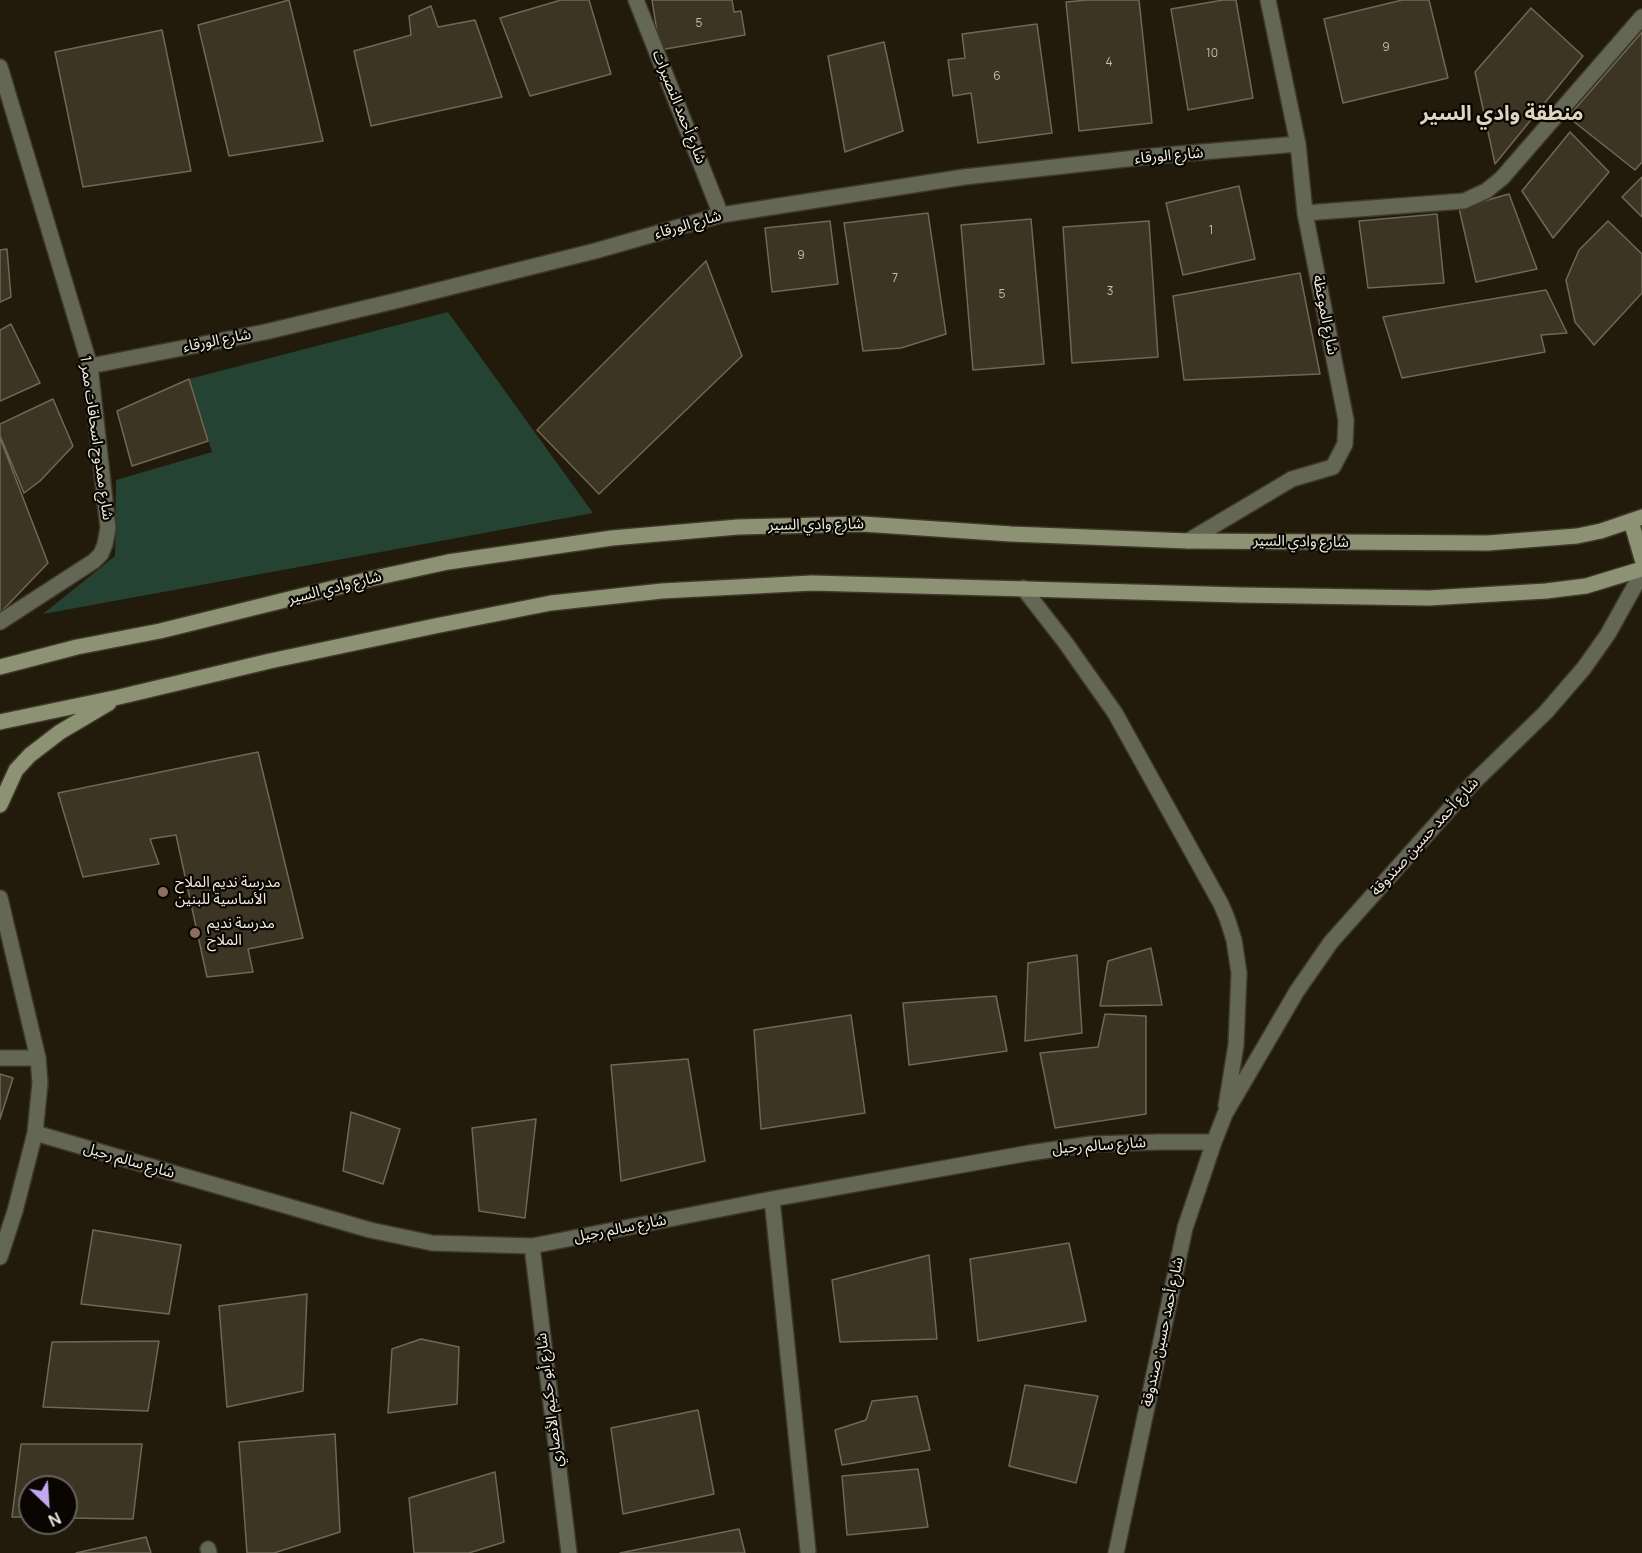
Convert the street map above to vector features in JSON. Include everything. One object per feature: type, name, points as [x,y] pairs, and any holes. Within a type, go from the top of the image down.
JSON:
[{"type":"main road","name":"شارع وادي السير","points":[[0,667],[77,647],[160,631],[381,576],[448,562],[612,538],[738,527],[862,524],[1011,534],[1188,541],[1488,543],[1577,536],[1637,519]]},
{"type":"main road","points":[[1637,519],[1642,559]]},
{"type":"main road","points":[[0,722],[281,659],[551,603],[662,591],[812,583],[1429,598],[1576,588],[1642,571]]},
{"type":"main road","points":[[0,804],[16,770],[30,754],[60,732],[119,697]]},
{"type":"street","name":"شارع أحمد النصيرات","points":[[636,0],[721,215]]},
{"type":"street","name":"شارع الموعظة","points":[[1188,541],[1292,479],[1333,467],[1346,444],[1346,420],[1305,213],[1298,144],[1268,0]]},
{"type":"street","points":[[1305,213],[1464,201],[1486,191],[1502,178],[1642,17]]},
{"type":"street","name":"شارع ممدوح اسحاقات ممر 1","points":[[0,67],[90,366],[108,528],[101,554],[94,561],[0,622]]},
{"type":"street","name":"شارع الورقاء","points":[[90,366],[265,332],[395,301],[596,251],[721,215],[964,177],[1154,156],[1298,144]]},
{"type":"street","name":"شارع أحمد حسين صندوقة","points":[[1116,1553],[1185,1228],[1225,1114],[1297,992],[1331,942],[1471,785],[1546,712],[1584,668],[1608,634],[1642,571]]},
{"type":"street","name":"شارع أحمد حسين صندوقة","points":[[1023,588],[1065,642],[1114,713],[1227,918],[1234,940],[1239,974],[1236,1046],[1225,1114]]},
{"type":"street","points":[[0,898],[38,1058],[40,1083],[35,1133],[0,1257]]},
{"type":"street","points":[[0,1058],[38,1058]]},
{"type":"street","name":"شارع سالم رحيل","points":[[35,1133],[370,1230],[432,1243],[531,1246],[772,1199],[1091,1143],[1214,1143]]},
{"type":"street","points":[[772,1199],[808,1551]]},
{"type":"street","name":"شارع أبو حكيم الأنصاري","points":[[531,1246],[569,1553]]},
{"type":"green space","points":[[448,312],[593,513],[43,614],[115,556],[116,480],[212,452],[189,379]]},
{"type":"building","points":[[289,0],[323,141],[229,156],[198,25]]},
{"type":"building","points":[[561,0],[589,0],[611,74],[530,96],[500,18]]},
{"type":"building","points":[[652,0],[732,0],[734,12],[741,11],[745,35],[660,50]]},
{"type":"building","points":[[1139,0],[1152,123],[1079,131],[1066,2]]},
{"type":"building","points":[[1236,0],[1253,98],[1188,110],[1171,9]]},
{"type":"building","points":[[1402,0],[1429,0],[1448,78],[1343,103],[1324,19]]},
{"type":"building","points":[[431,6],[438,27],[475,20],[502,97],[371,126],[354,51],[411,35],[409,16]]},
{"type":"building","points":[[1531,8],[1583,56],[1495,164],[1475,72]]},
{"type":"building","points":[[1037,24],[1052,133],[978,143],[971,93],[953,96],[948,60],[965,58],[962,34]]},
{"type":"building","points":[[162,30],[191,171],[83,187],[55,52]]},
{"type":"building","points":[[1642,32],[1642,162],[1635,170],[1568,117]]},
{"type":"building","points":[[884,42],[903,131],[845,152],[828,56]]},
{"type":"building","points":[[1570,132],[1609,172],[1553,238],[1522,191]]},
{"type":"building","points":[[1642,177],[1642,217],[1622,197]]},
{"type":"building","points":[[1239,186],[1255,259],[1183,275],[1166,203]]},
{"type":"building","points":[[1509,194],[1537,269],[1476,282],[1459,208]]},
{"type":"building","points":[[928,213],[946,334],[901,348],[863,351],[844,223]]},
{"type":"building","points":[[1437,214],[1444,283],[1368,288],[1359,221]]},
{"type":"building","points":[[1031,219],[1044,364],[973,370],[961,225]]},
{"type":"building","points":[[830,221],[838,284],[772,292],[765,228]]},
{"type":"building","points":[[1149,221],[1158,357],[1072,363],[1063,227]]},
{"type":"building","points":[[1608,221],[1642,254],[1642,293],[1594,345],[1575,322],[1566,280],[1579,250]]},
{"type":"building","points":[[7,249],[11,297],[0,302],[0,250]]},
{"type":"building","points":[[706,261],[742,356],[599,494],[537,430]]},
{"type":"building","points":[[1300,273],[1320,374],[1184,380],[1173,296]]},
{"type":"building","points":[[1546,290],[1567,333],[1541,335],[1545,352],[1402,378],[1383,317]]},
{"type":"building","points":[[11,324],[40,383],[0,401],[0,330]]},
{"type":"building","points":[[189,379],[208,441],[132,466],[117,411]]},
{"type":"building","points":[[53,399],[73,446],[40,481],[24,493],[0,436],[0,424]]},
{"type":"building","points":[[0,438],[48,563],[0,613]]},
{"type":"building","points":[[258,752],[303,938],[248,949],[253,972],[207,977],[176,835],[150,839],[159,864],[83,877],[58,793]]},
{"type":"building","points":[[1151,948],[1162,1005],[1100,1006],[1108,961]]},
{"type":"building","points":[[1077,955],[1082,1033],[1025,1041],[1028,963]]},
{"type":"building","points":[[996,996],[1007,1051],[909,1065],[903,1003]]},
{"type":"building","points":[[1105,1014],[1146,1016],[1146,1114],[1055,1128],[1040,1053],[1098,1047]]},
{"type":"building","points":[[851,1015],[865,1113],[761,1129],[754,1030]]},
{"type":"building","points":[[688,1059],[705,1161],[621,1181],[611,1065]]},
{"type":"building","points":[[0,1074],[13,1078],[0,1119]]},
{"type":"building","points":[[351,1112],[400,1129],[383,1184],[343,1171]]},
{"type":"building","points":[[536,1119],[525,1218],[479,1211],[472,1128]]},
{"type":"building","points":[[93,1230],[181,1245],[169,1314],[81,1304]]},
{"type":"building","points":[[1069,1243],[1086,1321],[978,1341],[970,1259]]},
{"type":"building","points":[[929,1255],[937,1339],[840,1342],[832,1280]]},
{"type":"building","points":[[307,1294],[303,1391],[227,1407],[219,1306]]},
{"type":"building","points":[[421,1339],[459,1347],[457,1404],[388,1413],[392,1349]]},
{"type":"building","points":[[159,1341],[148,1411],[43,1407],[52,1342]]},
{"type":"building","points":[[1025,1385],[1098,1396],[1076,1483],[1009,1466]]},
{"type":"building","points":[[917,1396],[930,1450],[842,1465],[835,1430],[866,1420],[872,1401]]},
{"type":"building","points":[[698,1410],[714,1494],[623,1514],[611,1428]]},
{"type":"building","points":[[335,1434],[340,1532],[274,1553],[247,1553],[239,1442]]},
{"type":"building","points":[[21,1444],[142,1444],[133,1519],[78,1518],[78,1475],[18,1475],[18,1517],[12,1517]]},
{"type":"building","points":[[918,1469],[928,1527],[847,1535],[842,1476]]},
{"type":"building","points":[[495,1472],[504,1542],[469,1553],[414,1553],[409,1498]]},
{"type":"building","points":[[739,1529],[745,1553],[620,1553]]},
{"type":"building","points":[[146,1537],[151,1553],[76,1553]]},
{"type":"place","name":"مدرسة نديم الملاح الأساسية للبنين","points":[[163,892]]},
{"type":"place","name":"مدرسة نديم الملاح","points":[[195,933]]},
{"type":"district","name":"منطقة وادي السير","points":[[1502,114]]}]
